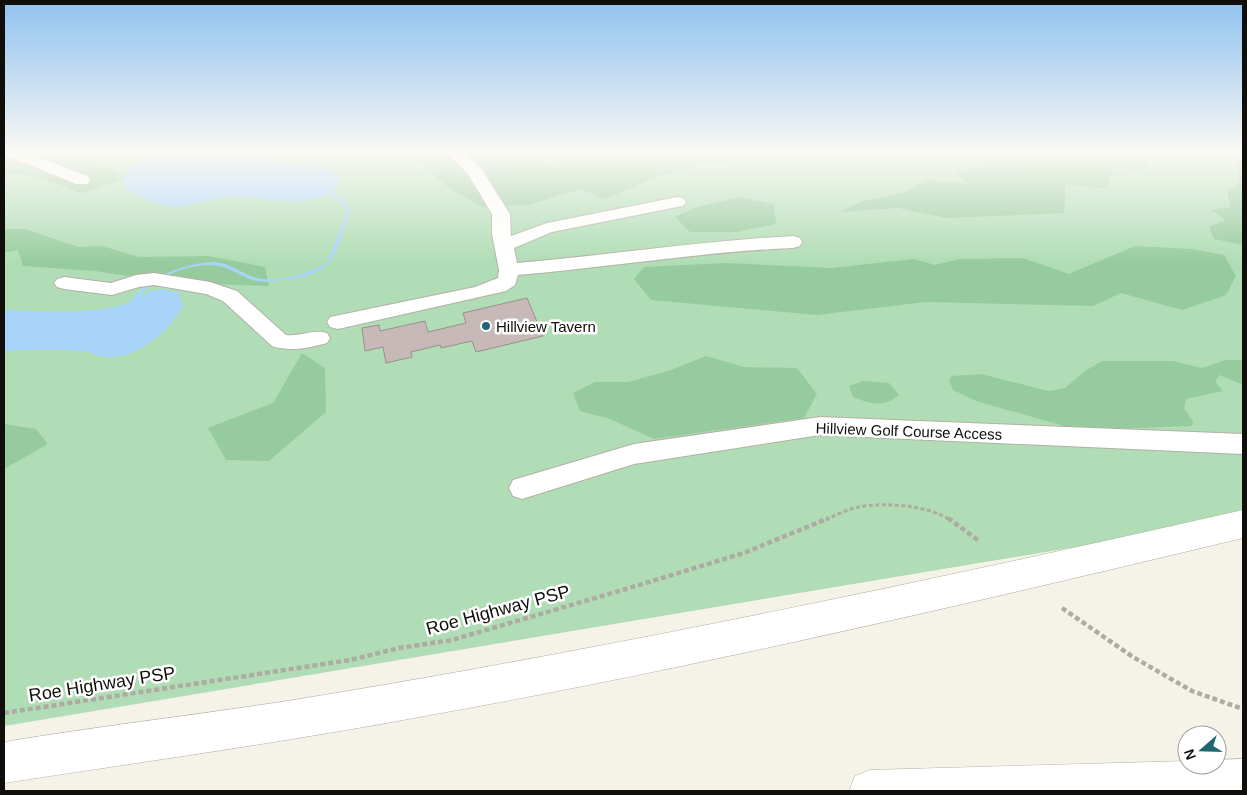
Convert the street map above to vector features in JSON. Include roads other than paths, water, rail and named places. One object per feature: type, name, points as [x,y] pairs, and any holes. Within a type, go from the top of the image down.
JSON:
[{"type":"highway","points":[[4,763],[322,716],[631,659],[769,631],[1243,524]]},
{"type":"highway","points":[[870,791],[1243,780]]},
{"type":"lane","points":[[338,322],[499,287],[508,280],[501,214],[486,189]]},
{"type":"lane","points":[[503,246],[547,228],[677,202]]},
{"type":"lane","points":[[508,270],[611,261],[732,245],[793,242]]},
{"type":"lane","points":[[64,283],[112,289],[136,281],[154,279],[210,288],[230,296],[280,341],[293,343],[319,338]]},
{"type":"lane","name":"Hillview Golf Course Access","points":[[522,488],[634,454],[820,426],[1243,444]]},
{"type":"water","points":[[334,189],[332,192],[346,201],[350,210],[336,252],[326,265],[312,274],[291,279],[261,282],[223,267],[208,265],[186,268],[154,283],[139,297],[154,291],[167,290],[179,293],[183,306],[170,325],[161,334],[151,342],[130,353],[107,357],[71,350],[4,351],[4,310],[65,312],[97,310],[125,304],[148,283],[157,278],[183,267],[202,263],[217,262],[251,276],[265,279],[293,276],[320,267],[327,263],[346,213],[344,205],[328,194],[315,199],[290,202],[226,197],[176,207],[158,204],[127,190]]},
{"type":"place","name":"Hillview Tavern","points":[[486,326]]}]
